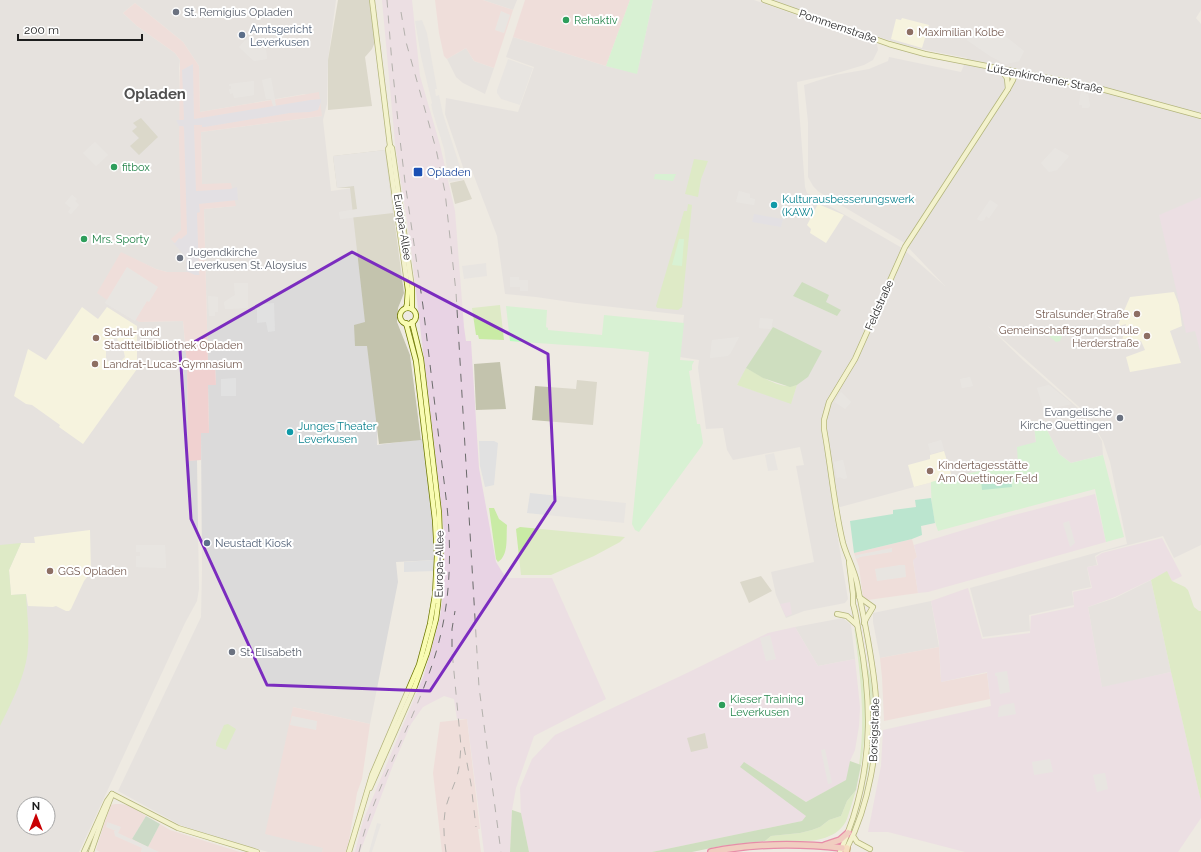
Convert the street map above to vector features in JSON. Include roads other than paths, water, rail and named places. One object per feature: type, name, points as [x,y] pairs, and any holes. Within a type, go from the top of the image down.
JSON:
[{"type":"highway","points":[[821,845],[836,842],[851,834]]},
{"type":"highway","points":[[711,852],[773,844],[821,845],[844,850]]},
{"type":"main road","name":"Europa-Allee","points":[[372,0],[390,146],[392,148],[408,257],[412,288],[412,309]]},
{"type":"main road","name":"Pommernstraße","points":[[764,0],[889,44]]},
{"type":"main road","name":"Lützenkirchener Straße","points":[[889,44],[942,58],[1117,93],[1201,116]]},
{"type":"main road","points":[[1000,69],[1007,78],[1008,89]]},
{"type":"main road","name":"Feldstraße","points":[[861,609],[853,568],[843,543],[828,465],[829,457],[824,429],[826,410],[855,359],[905,248],[1008,89],[1015,72]]},
{"type":"main road","name":"Europa-Allee","points":[[390,146],[388,149],[408,290],[406,308]]},
{"type":"main road","points":[[406,308],[412,309],[416,316],[409,323],[402,321],[400,316],[401,312],[406,308]]},
{"type":"main road","name":"Europa-Allee","points":[[350,852],[367,794],[376,777],[415,686],[427,653],[436,619],[438,604],[442,568],[439,513],[421,359],[409,323]]},
{"type":"main road","name":"Feldstraße","points":[[849,561],[855,610]]},
{"type":"main road","points":[[859,597],[873,607],[864,623]]},
{"type":"main road","name":"Borsigstraße","points":[[851,834],[863,807],[872,770],[876,726],[875,686],[861,609]]},
{"type":"main road","name":"Borsigstraße","points":[[851,834],[861,788],[867,744],[868,723],[868,700],[865,669],[855,610]]},
{"type":"main road","points":[[837,614],[847,616],[857,625]]},
{"type":"main road","points":[[84,852],[107,801],[112,794]]},
{"type":"main road","points":[[91,852],[112,794]]},
{"type":"main road","points":[[112,794],[178,828],[257,852]]},
{"type":"main road","points":[[844,850],[851,834],[857,842],[870,849]]},
{"type":"railway","points":[[359,852],[365,830],[381,786],[419,701],[434,658],[445,615],[448,594],[450,551],[447,506],[423,306],[399,131],[387,0]]},
{"type":"railway","points":[[401,12],[406,42],[436,149],[445,192],[456,292],[479,687],[501,852]]},
{"type":"railway","points":[[446,852],[444,832],[445,812],[458,772],[461,746],[452,651],[452,629],[455,611]]},
{"type":"railway","points":[[464,747],[471,784],[476,827]]},
{"type":"place","name":"St. Remigius Opladen","points":[[176,12]]},
{"type":"place","name":"Rehaktiv","points":[[566,20]]},
{"type":"place","name":"Maximilian Kolbe","points":[[910,32]]},
{"type":"place","name":"Amtsgericht Leverkusen","points":[[242,35]]},
{"type":"place","name":"fitbox","points":[[114,167]]},
{"type":"place","name":"Opladen","points":[[418,172]]},
{"type":"place","name":"Kulturausbesserungswerk (KAW)","points":[[774,205]]},
{"type":"place","name":"Mrs. Sporty","points":[[84,239]]},
{"type":"place","name":"Jugendkirche Leverkusen St. Aloysius","points":[[180,258]]},
{"type":"place","name":"Stralsunder Straße","points":[[1137,314]]},
{"type":"place","name":"Gemeinschaftsgrundschule Herderstraße","points":[[1147,336]]},
{"type":"place","name":"Schul- und Stadtteilbibliothek Opladen","points":[[96,338]]},
{"type":"place","name":"Landrat-Lucas-Gymnasium","points":[[95,364]]},
{"type":"place","name":"Evangelische Kirche Quettingen","points":[[1120,418]]},
{"type":"place","name":"Junges Theater Leverkusen","points":[[290,432]]},
{"type":"place","name":"Kindertagesstätte Am Quettinger Feld","points":[[930,471]]},
{"type":"place","name":"Neustadt Kiosk","points":[[207,543]]},
{"type":"place","name":"GGS Opladen","points":[[50,571]]},
{"type":"place","name":"St. Elisabeth","points":[[232,652]]},
{"type":"place","name":"Kieser Training Leverkusen","points":[[722,705]]},
{"type":"district","name":"Opladen","points":[[155,94]]}]
